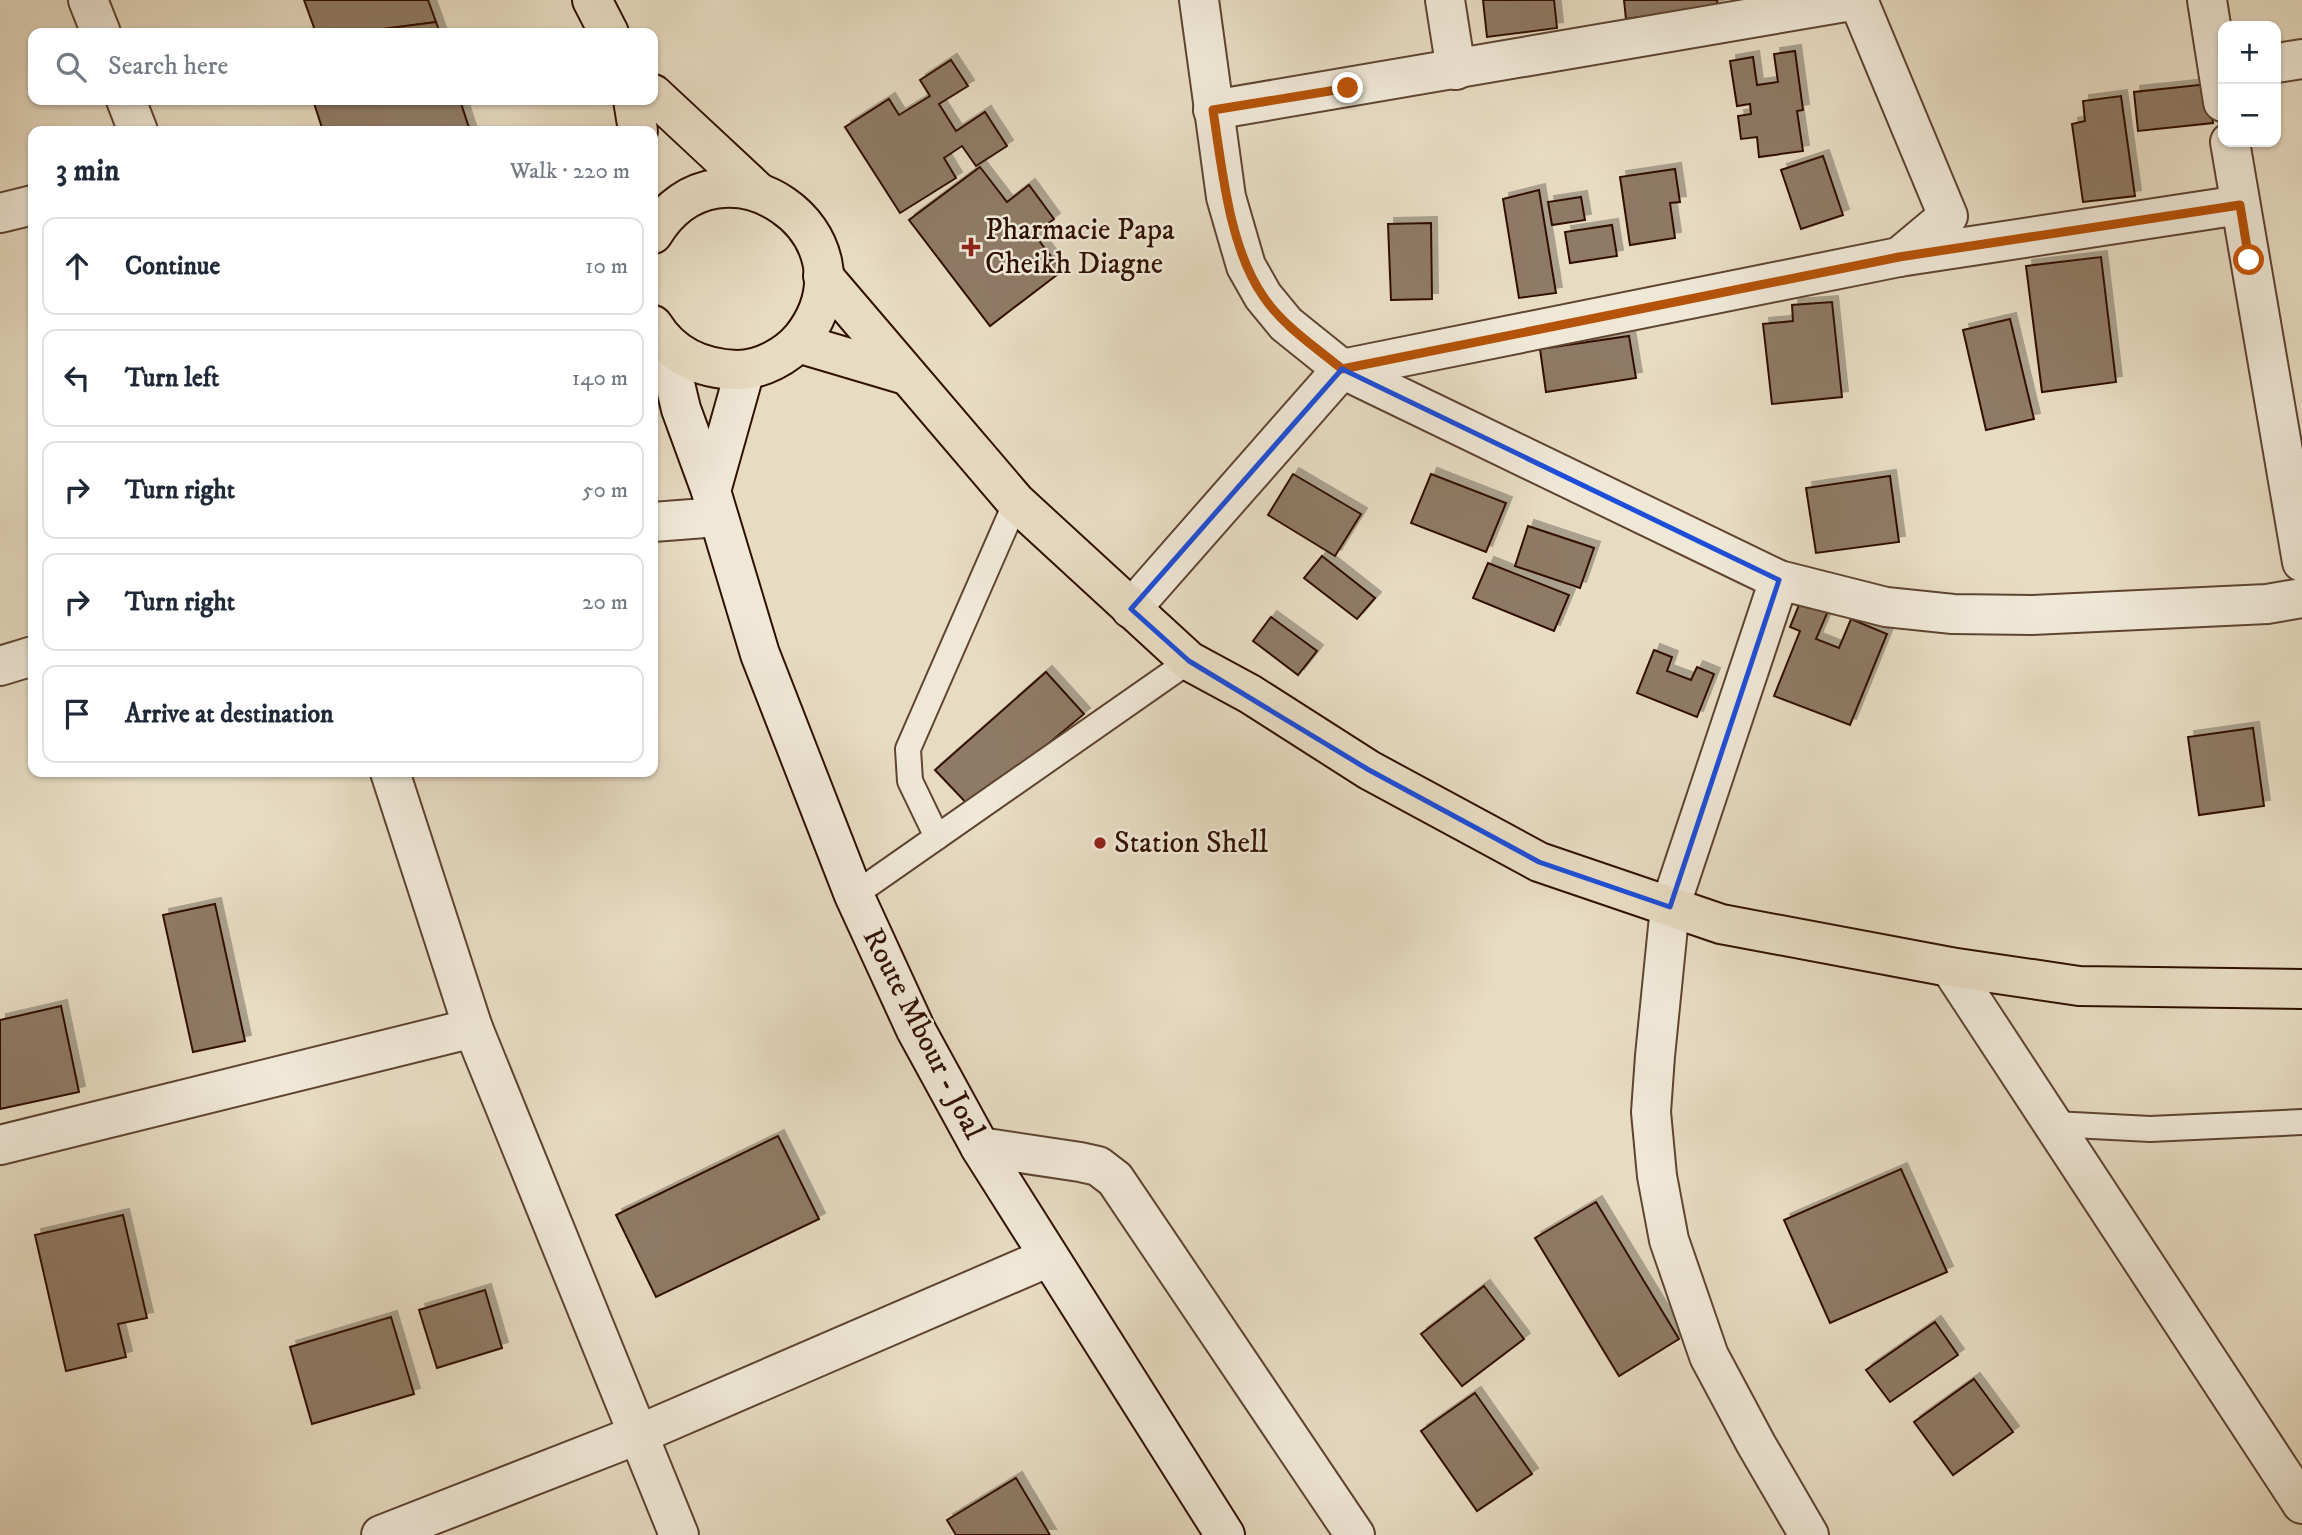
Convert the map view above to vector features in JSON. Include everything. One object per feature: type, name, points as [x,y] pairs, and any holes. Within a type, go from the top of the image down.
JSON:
[{"type":"highway","points":[[592,0],[606,28]]},
{"type":"highway","points":[[658,99],[758,192]]},
{"type":"highway","points":[[635,105],[637,126]]},
{"type":"highway","points":[[658,225],[675,208],[694,196],[715,189],[737,188],[758,192],[776,199],[792,210],[805,224],[821,257],[823,276],[818,312],[809,328],[798,343],[782,356],[764,365],[745,370],[716,369],[688,360],[659,334]]},
{"type":"highway","points":[[823,276],[1016,502],[1189,661],[1250,694],[1369,770],[1539,862],[1721,923],[1950,967],[2079,986],[2302,989]]},
{"type":"highway","points":[[798,343],[906,375]]},
{"type":"street","points":[[88,0],[99,28]]},
{"type":"street","points":[[1199,0],[1226,197],[1247,267],[1263,296],[1286,324],[1342,369],[1779,580],[1886,607],[1953,614],[2059,614],[2267,604],[2302,598]]},
{"type":"street","points":[[1445,0],[1456,70]]},
{"type":"street","points":[[1213,110],[1857,0],[1948,216],[1899,257]]},
{"type":"street","points":[[2207,0],[2218,60]]},
{"type":"street","points":[[2281,62],[2302,59]]},
{"type":"street","points":[[128,105],[136,126]]},
{"type":"street","points":[[2231,147],[2302,562]]},
{"type":"street","points":[[1131,610],[1342,369],[1899,257],[2240,205]]},
{"type":"street","points":[[0,213],[28,206]]},
{"type":"street","name":"Route Mbour - Joal","points":[[659,334],[760,654],[854,895],[916,1030],[980,1147],[1225,1535]]},
{"type":"street","points":[[658,521],[714,504],[745,370]]},
{"type":"street","points":[[1779,580],[1670,906],[1651,1112],[1657,1176],[1669,1240],[1709,1356],[1774,1477],[1809,1535]]},
{"type":"street","points":[[0,666],[28,658]]},
{"type":"street","points":[[392,777],[473,1028],[679,1535]]},
{"type":"street","points":[[1950,967],[2302,1504]]},
{"type":"street","points":[[0,1145],[473,1028]]},
{"type":"street","points":[[980,1147],[1098,1166],[1115,1179],[1355,1535]]},
{"type":"street","points":[[380,1535],[637,1435],[1049,1257]]},
{"type":"lane","points":[[937,836],[910,781],[908,749],[1016,502]]},
{"type":"lane","points":[[854,895],[1189,661]]},
{"type":"lane","points":[[2054,1124],[2150,1129],[2302,1122]]},
{"type":"highlighted area","points":[[1342,369],[1779,580],[1670,907],[1539,862],[1369,770],[1189,661],[1131,609]]},
{"type":"building","points":[[304,0],[428,0],[436,22],[390,28],[314,28]]},
{"type":"building","points":[[1483,0],[1554,0],[1557,28],[1487,37]]},
{"type":"building","points":[[1624,0],[1717,0],[1718,6],[1626,19]]},
{"type":"building","points":[[436,22],[438,28],[390,28]]},
{"type":"building","points":[[1795,51],[1803,110],[1797,111],[1803,151],[1759,157],[1757,137],[1741,139],[1738,116],[1751,114],[1750,104],[1737,106],[1730,61],[1753,57],[1757,85],[1778,82],[1774,54]]},
{"type":"building","points":[[951,60],[968,86],[939,104],[956,131],[985,112],[1007,146],[976,166],[962,146],[944,158],[956,178],[900,213],[845,127],[889,99],[899,115],[930,96],[920,80]]},
{"type":"building","points":[[2208,84],[2213,123],[2138,131],[2134,92]]},
{"type":"building","points":[[2121,96],[2135,196],[2083,202],[2072,124],[2085,121],[2083,101]]},
{"type":"building","points":[[315,105],[462,105],[468,126],[321,126]]},
{"type":"building","points":[[1823,156],[1843,215],[1801,229],[1781,170]]},
{"type":"building","points":[[980,167],[1007,202],[1029,185],[1054,219],[1034,234],[1062,271],[990,326],[909,220]]},
{"type":"building","points":[[1675,169],[1680,202],[1670,203],[1675,238],[1630,245],[1620,177]]},
{"type":"building","points":[[1539,190],[1556,293],[1519,298],[1503,199]]},
{"type":"building","points":[[1581,197],[1585,220],[1552,225],[1548,202]]},
{"type":"building","points":[[1431,223],[1432,299],[1391,300],[1388,224]]},
{"type":"building","points":[[1612,225],[1617,256],[1570,263],[1565,232]]},
{"type":"building","points":[[2101,257],[2116,382],[2042,392],[2026,266]]},
{"type":"building","points":[[1832,302],[1842,397],[1772,404],[1763,324],[1793,321],[1792,305]]},
{"type":"building","points":[[2010,319],[2034,419],[1986,430],[1963,330]]},
{"type":"building","points":[[1629,336],[1636,378],[1546,392],[1540,349]]},
{"type":"building","points":[[1293,474],[1361,514],[1335,556],[1268,515]]},
{"type":"building","points":[[1431,474],[1506,503],[1486,552],[1411,523]]},
{"type":"building","points":[[1890,476],[1899,542],[1816,553],[1806,488]]},
{"type":"building","points":[[1528,526],[1594,548],[1580,588],[1515,566]]},
{"type":"building","points":[[1322,556],[1375,598],[1357,619],[1304,578]]},
{"type":"building","points":[[1488,563],[1569,595],[1554,631],[1473,598]]},
{"type":"building","points":[[1801,600],[1828,611],[1816,639],[1839,648],[1851,619],[1887,634],[1850,725],[1774,696],[1800,631],[1790,627]]},
{"type":"building","points":[[1271,617],[1317,651],[1298,675],[1253,641]]},
{"type":"building","points":[[1654,650],[1672,657],[1667,671],[1691,680],[1697,667],[1714,674],[1697,717],[1637,693]]},
{"type":"building","points":[[1046,672],[1084,714],[971,808],[935,770]]},
{"type":"building","points":[[2253,728],[2264,806],[2199,815],[2188,737]]},
{"type":"building","points":[[215,904],[245,1041],[193,1052],[163,915]]},
{"type":"building","points":[[61,1006],[79,1092],[0,1109],[0,1020]]},
{"type":"building","points":[[778,1136],[819,1219],[656,1297],[616,1215]]},
{"type":"building","points":[[1901,1169],[1947,1272],[1830,1323],[1784,1220]]},
{"type":"building","points":[[1596,1202],[1679,1339],[1619,1376],[1535,1238]]},
{"type":"building","points":[[123,1215],[147,1318],[118,1324],[126,1357],[66,1371],[35,1235]]},
{"type":"building","points":[[1484,1286],[1524,1339],[1462,1386],[1421,1334]]},
{"type":"building","points":[[485,1290],[502,1348],[437,1368],[419,1310]]},
{"type":"building","points":[[391,1317],[414,1394],[312,1424],[290,1347]]},
{"type":"building","points":[[1935,1322],[1958,1355],[1890,1402],[1866,1370]]},
{"type":"building","points":[[1974,1379],[2013,1432],[1953,1475],[1914,1422]]},
{"type":"building","points":[[1475,1393],[1532,1474],[1477,1511],[1421,1431]]},
{"type":"building","points":[[1016,1478],[1050,1535],[956,1535],[947,1520]]},
{"type":"place","name":"Pharmacie Papa Cheikh Diagne","points":[[971,247]]},
{"type":"place","name":"Station Shell","points":[[1100,843]]},
{"type":"route","points":[[1348,88],[1213,110],[1226,197],[1247,267],[1263,296],[1286,324],[1342,369],[1899,257],[2240,205],[2249,260]]}]
